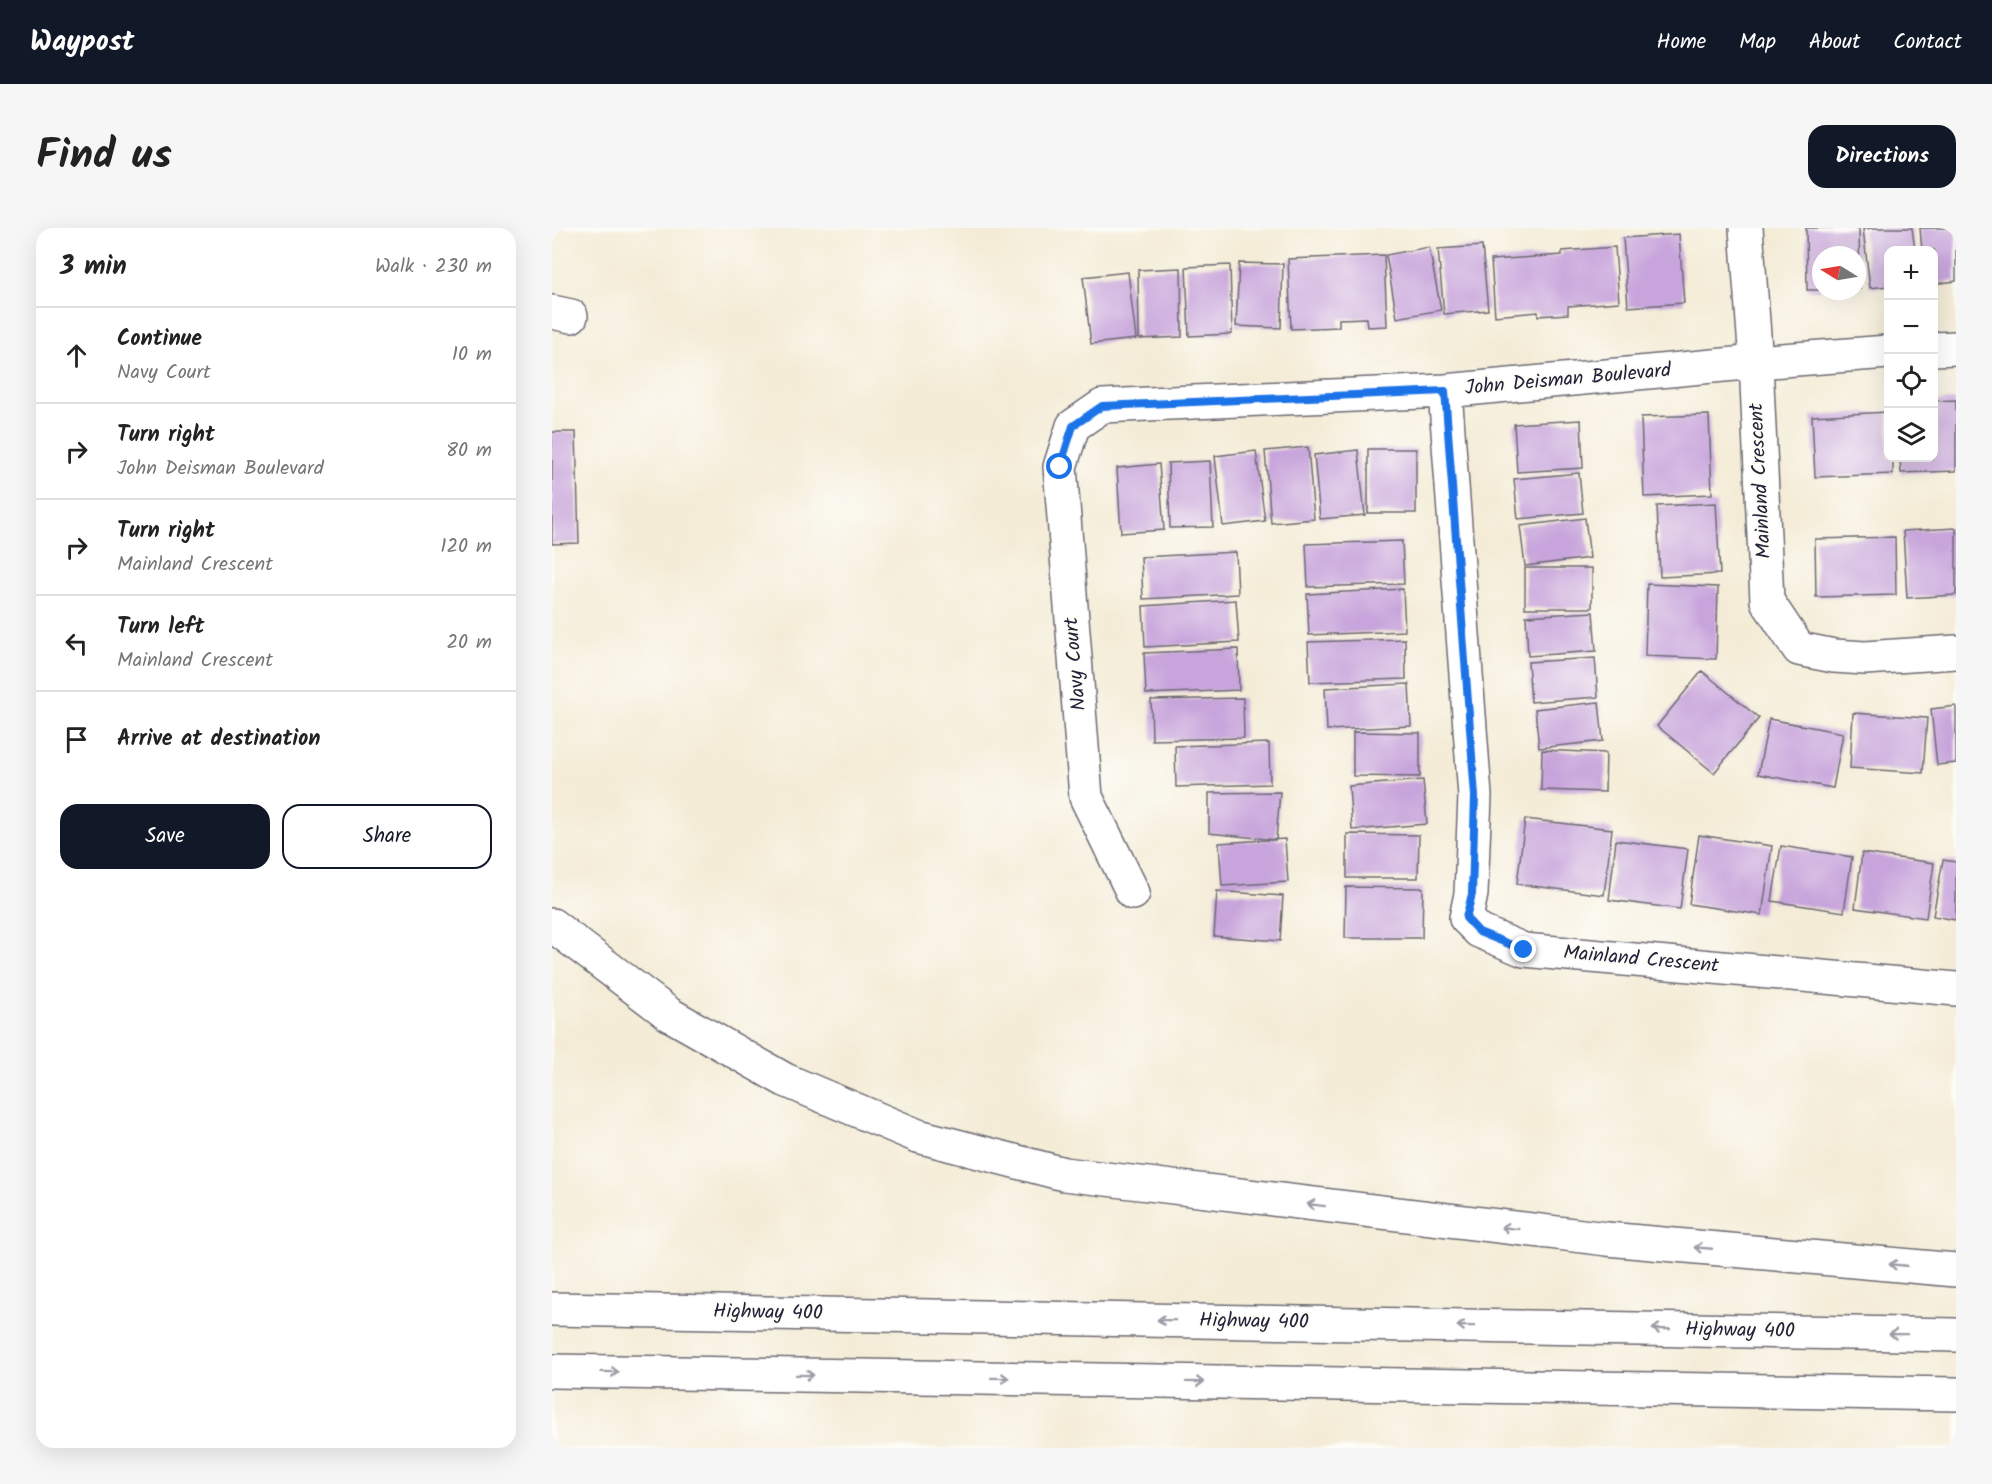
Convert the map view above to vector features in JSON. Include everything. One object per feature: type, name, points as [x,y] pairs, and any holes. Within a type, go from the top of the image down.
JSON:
[{"type":"main road","name":"Mainland Crescent","points":[[1746,228],[1756,362],[1767,601],[1799,649],[1834,656],[1865,658],[1956,652]]},
{"type":"main road","points":[[1938,349],[1956,348]]},
{"type":"main road","name":"John Deisman Boulevard","points":[[1073,426],[1102,406],[1445,391],[1884,352]]},
{"type":"main road","name":"Mainland Crescent","points":[[1445,391],[1475,796],[1472,894],[1466,918],[1479,932],[1524,950],[1956,989]]},
{"type":"main road","name":"Navy Court","points":[[1073,426],[1060,467],[1086,797],[1133,893]]},
{"type":"main road","points":[[552,925],[669,1014],[784,1080],[918,1136],[1064,1174],[1607,1239],[1956,1270]]},
{"type":"main road","name":"Highway 400","points":[[552,1309],[1956,1335]]},
{"type":"main road","points":[[552,1371],[1956,1394]]},
{"type":"building","points":[[1806,228],[1859,228],[1859,246],[1812,246],[1812,290],[1807,290]]},
{"type":"building","points":[[1912,228],[1914,246],[1884,246],[1884,286],[1870,288],[1863,229]]},
{"type":"building","points":[[1920,228],[1956,228],[1956,281],[1938,283],[1938,246],[1922,246]]},
{"type":"building","points":[[1679,234],[1684,303],[1628,307],[1623,238]]},
{"type":"building","points":[[1482,246],[1488,310],[1444,314],[1438,249]]},
{"type":"building","points":[[1429,247],[1441,310],[1397,318],[1386,255]]},
{"type":"building","points":[[1615,247],[1619,302],[1568,306],[1568,314],[1538,316],[1538,312],[1495,316],[1491,260],[1562,255],[1562,251]]},
{"type":"building","points":[[1384,255],[1387,326],[1368,327],[1367,318],[1339,319],[1339,327],[1291,329],[1288,259]]},
{"type":"building","points":[[1239,263],[1283,264],[1281,328],[1236,326]]},
{"type":"building","points":[[1230,265],[1232,334],[1189,336],[1186,267]]},
{"type":"building","points":[[1181,268],[1182,337],[1139,339],[1138,270]]},
{"type":"building","points":[[1128,272],[1136,339],[1091,344],[1083,277]]},
{"type":"building","points":[[1956,400],[1956,471],[1901,473],[1900,462],[1938,462],[1938,401]]},
{"type":"building","points":[[1884,412],[1884,462],[1893,462],[1893,474],[1815,477],[1812,416]]},
{"type":"building","points":[[1709,415],[1712,494],[1644,497],[1641,417]]},
{"type":"building","points":[[1581,420],[1583,468],[1517,472],[1514,424]]},
{"type":"building","points":[[552,432],[576,432],[579,543],[552,544]]},
{"type":"building","points":[[1308,447],[1314,519],[1271,523],[1265,451]]},
{"type":"building","points":[[1368,449],[1416,449],[1416,513],[1368,513]]},
{"type":"building","points":[[1358,450],[1365,515],[1320,519],[1314,455]]},
{"type":"building","points":[[1256,451],[1265,521],[1223,526],[1215,456]]},
{"type":"building","points":[[1210,461],[1213,527],[1170,528],[1168,463]]},
{"type":"building","points":[[1159,464],[1164,530],[1121,533],[1117,468]]},
{"type":"building","points":[[1579,473],[1583,513],[1518,519],[1514,479]]},
{"type":"building","points":[[1716,503],[1720,574],[1660,577],[1657,506]]},
{"type":"building","points":[[1585,518],[1590,558],[1525,566],[1520,526]]},
{"type":"building","points":[[1956,528],[1956,595],[1907,598],[1903,531]]},
{"type":"building","points":[[1895,537],[1896,595],[1816,597],[1815,539]]},
{"type":"building","points":[[1402,541],[1404,584],[1308,587],[1306,544]]},
{"type":"building","points":[[1236,552],[1238,594],[1143,599],[1141,557]]},
{"type":"building","points":[[1525,568],[1592,568],[1592,608],[1525,608]]},
{"type":"building","points":[[1647,584],[1718,587],[1716,659],[1645,656]]},
{"type":"building","points":[[1403,589],[1405,631],[1309,635],[1307,594]]},
{"type":"building","points":[[1236,600],[1239,642],[1145,647],[1143,606]]},
{"type":"building","points":[[1593,612],[1596,651],[1528,656],[1526,616]]},
{"type":"building","points":[[1405,639],[1406,679],[1310,682],[1308,642]]},
{"type":"building","points":[[1238,649],[1239,690],[1146,694],[1144,653]]},
{"type":"building","points":[[1595,658],[1598,697],[1531,702],[1528,662]]},
{"type":"building","points":[[1702,671],[1759,718],[1714,773],[1657,726]]},
{"type":"building","points":[[1409,684],[1411,726],[1327,730],[1325,688]]},
{"type":"building","points":[[1243,698],[1244,738],[1152,740],[1151,700]]},
{"type":"building","points":[[1599,702],[1603,741],[1539,748],[1535,709]]},
{"type":"building","points":[[1956,706],[1956,763],[1937,765],[1931,709]]},
{"type":"building","points":[[1853,713],[1927,718],[1923,773],[1850,768]]},
{"type":"building","points":[[1769,719],[1843,733],[1833,788],[1758,774]]},
{"type":"building","points":[[1353,732],[1420,733],[1420,777],[1353,776]]},
{"type":"building","points":[[1269,743],[1270,784],[1176,787],[1175,746]]},
{"type":"building","points":[[1542,750],[1606,753],[1605,792],[1541,790]]},
{"type":"building","points":[[1423,780],[1427,824],[1352,830],[1349,786]]},
{"type":"building","points":[[1280,792],[1276,840],[1209,833],[1209,793]]},
{"type":"building","points":[[1525,819],[1612,829],[1604,895],[1517,884]]},
{"type":"building","points":[[1347,834],[1419,835],[1418,878],[1347,878]]},
{"type":"building","points":[[1699,835],[1772,846],[1762,915],[1689,904]]},
{"type":"building","points":[[1285,839],[1288,882],[1222,886],[1219,843]]},
{"type":"building","points":[[1616,840],[1688,849],[1680,909],[1609,900]]},
{"type":"building","points":[[1781,846],[1852,857],[1844,912],[1772,901]]},
{"type":"building","points":[[1862,853],[1934,863],[1926,918],[1855,908]]},
{"type":"building","points":[[1943,860],[1956,862],[1956,920],[1933,916]]},
{"type":"building","points":[[1346,887],[1423,888],[1422,938],[1345,938]]},
{"type":"building","points":[[1217,891],[1283,896],[1280,941],[1214,936]]},
{"type":"route","points":[[1060,467],[1073,426],[1102,406],[1445,391],[1475,796],[1472,894],[1466,918],[1479,932],[1524,950]]}]
